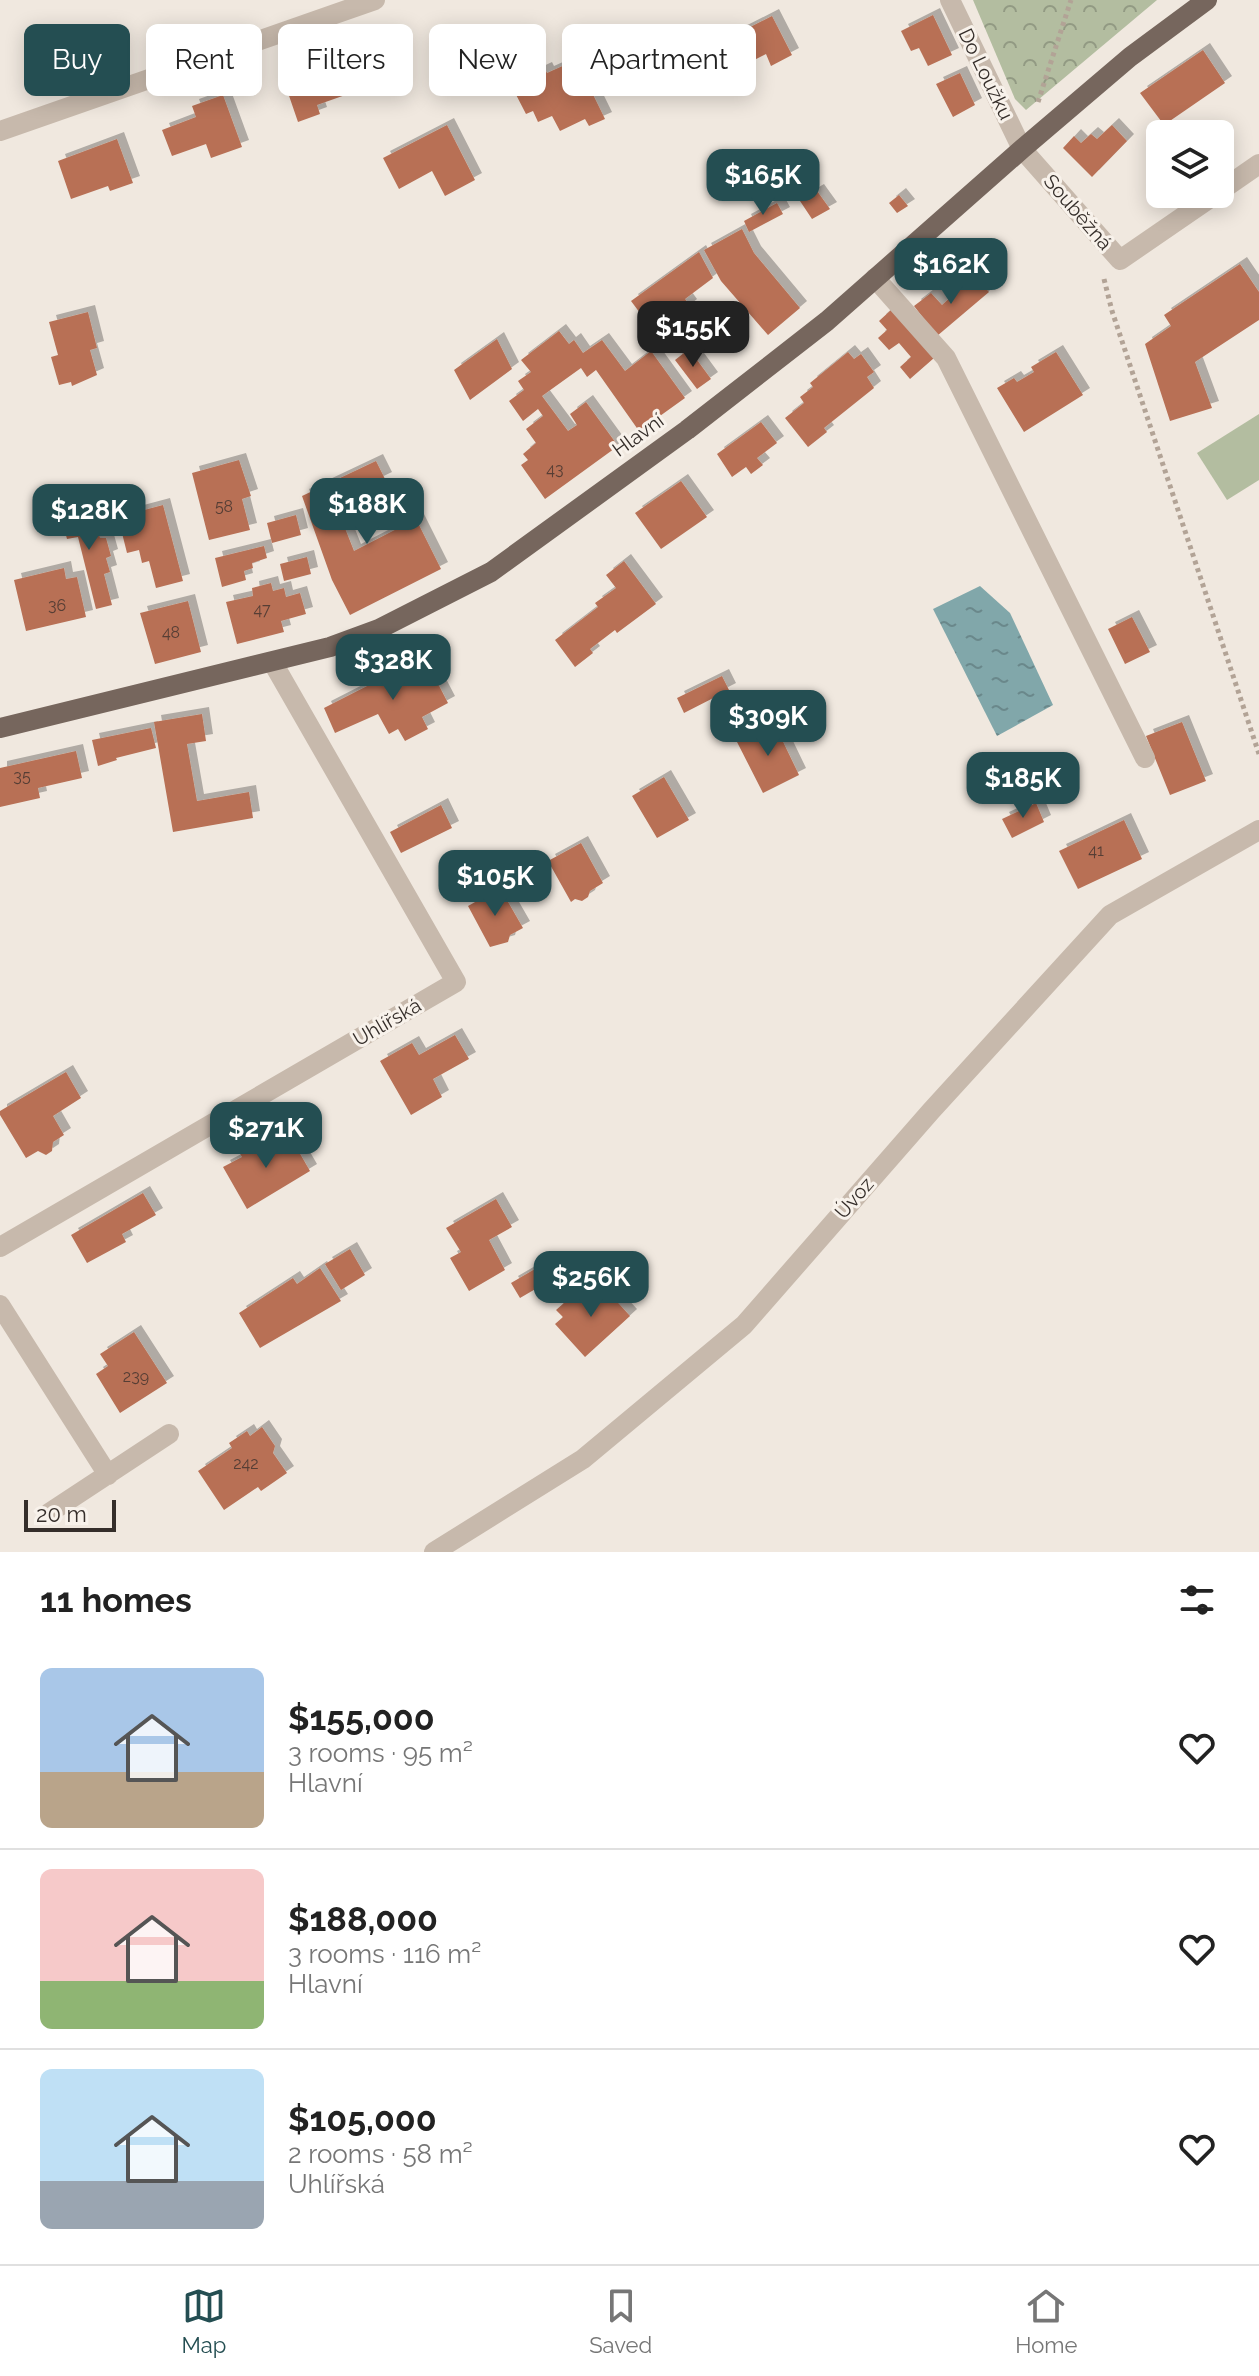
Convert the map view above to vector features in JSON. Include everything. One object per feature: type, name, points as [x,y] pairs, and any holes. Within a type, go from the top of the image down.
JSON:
[{"type":"main road","name":"Hlavní","points":[[0,728],[330,647],[379,629],[491,572],[687,430],[827,321],[1130,57],[1207,0]]},
{"type":"street","points":[[0,131],[375,0]]},
{"type":"street","name":"Do Loužku","points":[[950,0],[1022,149]]},
{"type":"street","name":"Souběžná","points":[[1022,149],[1120,260],[1195,208]]},
{"type":"street","name":"Souběžná","points":[[1234,181],[1259,164]]},
{"type":"street","points":[[875,278],[946,358],[1145,758]]},
{"type":"street","name":"Uhlířská","points":[[0,1247],[456,982],[273,663]]},
{"type":"street","name":"Úvoz","points":[[434,1552],[583,1459],[744,1325],[931,1111],[1110,915],[1259,830]]},
{"type":"street","points":[[0,1305],[108,1475]]},
{"type":"street","points":[[49,1513],[169,1434]]},
{"type":"path","points":[[1048,100],[1036,110],[1071,0]]},
{"type":"path","points":[[1102,269],[1112,311],[1259,754]]},
{"type":"green space","points":[[973,0],[1157,0],[1026,110],[1015,99]]},
{"type":"green space","points":[[1259,414],[1259,480],[1227,500],[1197,453]]},
{"type":"water","points":[[980,586],[1010,613],[1053,705],[997,736],[933,609]]},
{"type":"building","points":[[933,15],[952,55],[928,66],[919,48],[911,51],[901,31]]},
{"type":"building","points":[[772,16],[792,55],[771,66],[766,54],[756,59],[756,24]]},
{"type":"building","points":[[1203,50],[1225,83],[1171,120],[1160,120],[1140,93]]},
{"type":"building","points":[[562,66],[562,96],[594,96],[605,119],[589,126],[585,119],[560,131],[552,116],[538,122],[533,111],[526,114],[517,96],[546,96],[547,73]]},
{"type":"building","points":[[960,73],[975,105],[953,117],[936,84]]},
{"type":"building","points":[[223,96],[242,147],[211,158],[206,144],[172,156],[162,130],[196,117],[192,106]]},
{"type":"building","points":[[289,96],[342,96],[317,105],[320,114],[298,122]]},
{"type":"building","points":[[447,125],[475,180],[445,196],[432,171],[399,189],[383,158]]},
{"type":"building","points":[[1112,125],[1127,141],[1092,177],[1063,148],[1074,136],[1081,143],[1091,134],[1097,139]]},
{"type":"building","points":[[117,139],[133,183],[110,191],[108,186],[71,199],[58,161]]},
{"type":"building","points":[[817,191],[830,209],[812,219],[800,201]]},
{"type":"building","points":[[899,195],[908,206],[897,213],[889,203]]},
{"type":"building","points":[[777,203],[783,214],[749,232],[744,221]]},
{"type":"building","points":[[742,229],[754,253],[800,308],[768,335],[721,281],[704,250]]},
{"type":"building","points":[[699,252],[713,278],[685,299],[690,306],[675,318],[669,310],[649,325],[631,301]]},
{"type":"building","points":[[1240,264],[1259,292],[1259,320],[1195,362],[1212,408],[1170,421],[1145,344],[1171,326],[1164,315]]},
{"type":"building","points":[[974,276],[989,292],[937,336],[914,306],[931,293],[942,305]]},
{"type":"building","points":[[891,310],[934,358],[910,379],[900,367],[911,357],[899,343],[889,350],[878,338],[887,330],[879,321]]},
{"type":"building","points":[[88,312],[97,348],[90,350],[97,375],[72,386],[71,382],[59,385],[51,357],[58,355],[49,322]]},
{"type":"building","points":[[559,331],[569,344],[574,340],[583,353],[602,340],[625,371],[651,351],[685,398],[639,431],[596,370],[587,377],[581,368],[542,396],[568,431],[577,425],[570,414],[586,402],[618,446],[545,499],[521,465],[528,460],[523,454],[536,443],[526,429],[543,416],[538,409],[523,421],[509,401],[524,390],[518,381],[531,372],[521,360]]},
{"type":"building","points":[[497,339],[512,369],[470,400],[454,370]]},
{"type":"building","points":[[689,349],[711,379],[697,389],[675,360]]},
{"type":"building","points":[[848,352],[854,359],[861,354],[874,372],[867,377],[874,388],[824,428],[827,432],[808,447],[785,418],[804,403],[800,397],[813,387],[810,383]]},
{"type":"building","points":[[1056,352],[1083,395],[1024,432],[997,388],[1014,378],[1017,382],[1034,372],[1031,367]]},
{"type":"building","points":[[761,422],[777,443],[757,458],[763,465],[751,474],[746,467],[732,477],[717,454]]},
{"type":"building","points":[[239,460],[251,496],[242,499],[250,530],[209,540],[192,473]]},
{"type":"building","points":[[376,461],[385,479],[335,503],[354,551],[416,519],[441,569],[350,615],[332,580],[302,496]]},
{"type":"building","points":[[681,481],[707,517],[661,549],[635,513]]},
{"type":"building","points":[[67,492],[76,529],[96,523],[100,538],[106,538],[111,556],[106,558],[110,572],[104,574],[112,605],[96,609],[78,537],[67,539],[55,495]]},
{"type":"building","points":[[163,505],[183,581],[156,588],[149,561],[142,563],[139,550],[127,553],[118,517]]},
{"type":"building","points":[[296,515],[301,535],[272,543],[267,523]]},
{"type":"building","points":[[264,546],[267,558],[252,563],[253,568],[244,571],[246,580],[222,587],[215,558]]},
{"type":"building","points":[[307,557],[311,574],[284,581],[280,564]]},
{"type":"building","points":[[624,561],[656,604],[590,649],[593,653],[575,667],[555,640],[598,607],[595,603],[616,588],[606,575]]},
{"type":"building","points":[[64,568],[66,579],[77,577],[86,617],[26,631],[14,580]]},
{"type":"building","points":[[271,583],[273,591],[284,588],[286,597],[300,593],[306,614],[281,621],[284,632],[237,644],[226,602],[253,596],[252,588]]},
{"type":"building","points":[[188,601],[201,652],[155,664],[140,613]]},
{"type":"building","points":[[1132,617],[1150,652],[1125,664],[1108,629]]},
{"type":"building","points":[[424,657],[448,703],[422,717],[428,729],[405,741],[398,729],[389,734],[378,714],[335,733],[324,708]]},
{"type":"building","points":[[722,676],[729,690],[684,713],[677,698]]},
{"type":"building","points":[[202,714],[206,741],[187,744],[197,801],[249,792],[253,818],[173,832],[154,722]]},
{"type":"building","points":[[1182,722],[1206,781],[1170,795],[1146,736]]},
{"type":"building","points":[[774,723],[799,775],[763,793],[737,742]]},
{"type":"building","points":[[151,728],[156,748],[98,766],[92,740]]},
{"type":"building","points":[[76,751],[82,778],[38,788],[40,798],[0,807],[0,768]]},
{"type":"building","points":[[664,777],[689,820],[657,838],[632,796]]},
{"type":"building","points":[[1036,803],[1044,822],[1012,838],[1002,819]]},
{"type":"building","points":[[441,805],[452,828],[401,853],[390,832]]},
{"type":"building","points":[[1124,820],[1142,859],[1078,889],[1059,851]]},
{"type":"building","points":[[581,843],[603,883],[582,901],[575,899],[571,902],[548,861]]},
{"type":"building","points":[[500,888],[523,928],[510,935],[508,942],[490,947],[468,906]]},
{"type":"building","points":[[455,1035],[469,1059],[433,1079],[442,1097],[411,1115],[380,1061],[412,1043],[419,1055]]},
{"type":"building","points":[[66,1072],[81,1098],[53,1116],[64,1135],[53,1142],[52,1151],[46,1155],[38,1151],[26,1158],[0,1111]]},
{"type":"building","points":[[288,1133],[310,1171],[247,1209],[223,1167],[242,1157],[236,1147],[242,1145],[247,1154]]},
{"type":"building","points":[[143,1193],[156,1215],[122,1234],[126,1242],[87,1263],[71,1235]]},
{"type":"building","points":[[496,1199],[512,1227],[489,1240],[505,1270],[469,1291],[450,1258],[461,1252],[446,1228]]},
{"type":"building","points":[[350,1249],[365,1275],[341,1290],[325,1264]]},
{"type":"building","points":[[320,1268],[341,1301],[260,1348],[239,1313],[293,1278],[297,1284]]},
{"type":"building","points":[[535,1269],[544,1284],[520,1298],[511,1283]]},
{"type":"building","points":[[600,1283],[630,1316],[585,1357],[555,1324],[563,1317],[556,1310],[573,1295],[579,1302]]},
{"type":"building","points":[[134,1332],[167,1383],[120,1413],[96,1374],[108,1366],[100,1354]]},
{"type":"building","points":[[262,1427],[275,1446],[273,1453],[287,1473],[261,1491],[258,1487],[224,1510],[198,1471],[232,1448],[229,1443],[247,1431],[250,1436]]}]
